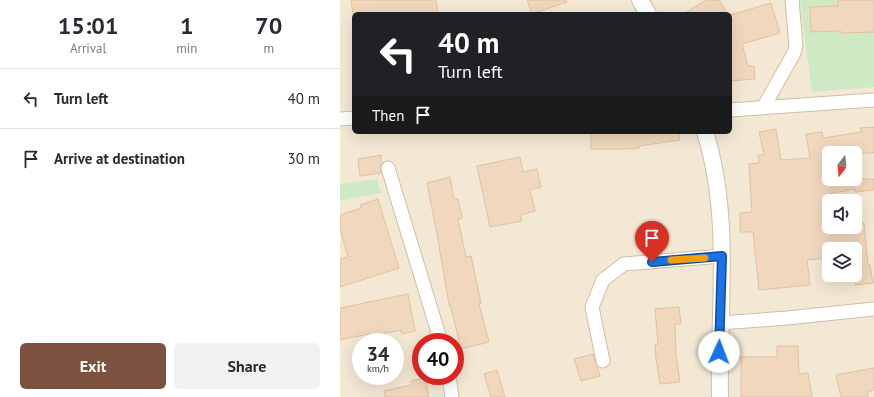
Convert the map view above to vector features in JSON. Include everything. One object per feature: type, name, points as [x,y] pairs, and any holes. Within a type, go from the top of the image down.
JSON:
[{"type":"street","points":[[640,0],[647,12]]},
{"type":"street","points":[[763,108],[794,53],[796,46],[792,0]]},
{"type":"street","points":[[732,110],[874,100]]},
{"type":"street","points":[[340,119],[352,118]]},
{"type":"street","points":[[705,134],[720,202],[722,256],[720,397]]},
{"type":"street","points":[[388,168],[437,333]]},
{"type":"street","points":[[603,361],[592,307],[603,280],[624,264],[722,256]]},
{"type":"street","points":[[720,323],[874,309]]},
{"type":"street","points":[[450,385],[452,397]]},
{"type":"shaded area","points":[[340,0],[874,0],[874,397],[340,397]]},
{"type":"green space","points":[[800,0],[874,0],[874,87],[812,92]]},
{"type":"green space","points":[[377,179],[381,193],[340,201],[340,184]]},
{"type":"building","points":[[351,0],[436,0],[438,12],[353,12]]},
{"type":"building","points":[[527,0],[566,0],[567,2],[538,12],[531,12]]},
{"type":"building","points":[[706,0],[719,0],[727,12],[686,12]]},
{"type":"building","points":[[838,0],[874,0],[874,32],[811,32],[810,7],[838,6]]},
{"type":"building","points":[[771,3],[780,33],[742,44],[748,66],[754,66],[755,79],[732,81],[732,14]]},
{"type":"building","points":[[874,127],[874,153],[862,153],[862,146],[822,146],[822,186],[862,186],[862,179],[874,179],[874,190],[855,192],[855,189],[822,194],[822,234],[862,234],[862,223],[864,223],[868,265],[870,265],[873,283],[855,285],[855,282],[862,282],[862,242],[822,242],[822,259],[807,260],[810,285],[759,290],[753,232],[740,232],[740,213],[752,212],[749,164],[759,163],[758,155],[764,155],[759,132],[776,129],[781,160],[810,158],[806,134],[822,132],[823,138],[861,132],[860,128]]},
{"type":"building","points":[[591,134],[679,134],[680,140],[639,146],[639,148],[591,149]]},
{"type":"building","points":[[381,155],[381,173],[360,176],[358,159]]},
{"type":"building","points":[[520,157],[523,172],[537,169],[541,187],[530,190],[535,211],[520,215],[522,221],[490,227],[477,166]]},
{"type":"building","points":[[450,177],[454,199],[458,199],[462,218],[458,219],[466,257],[471,256],[481,303],[479,304],[489,342],[464,348],[464,333],[457,333],[450,304],[449,305],[427,183]]},
{"type":"building","points":[[378,199],[399,268],[340,287],[340,259],[348,257],[340,229],[340,215],[361,208],[360,205]]},
{"type":"building","points":[[408,294],[415,331],[404,334],[402,333],[401,330],[386,333],[352,333],[352,338],[340,340],[340,308]]},
{"type":"building","points":[[679,307],[681,324],[675,324],[676,354],[680,382],[660,384],[655,345],[658,344],[655,309]]},
{"type":"building","points":[[777,346],[798,346],[799,374],[808,373],[812,397],[741,397],[741,357],[777,357]]},
{"type":"building","points":[[593,354],[600,376],[581,381],[574,359]]},
{"type":"building","points":[[874,368],[874,390],[867,392],[868,397],[841,397],[836,375]]},
{"type":"building","points":[[497,370],[505,397],[491,397],[484,374]]},
{"type":"building","points":[[411,381],[412,385],[426,385],[429,397],[385,397],[384,391],[411,385]]},
{"type":"slow traffic","points":[[671,260],[705,258]]},
{"type":"route","points":[[652,262],[722,256],[719,352]]}]
